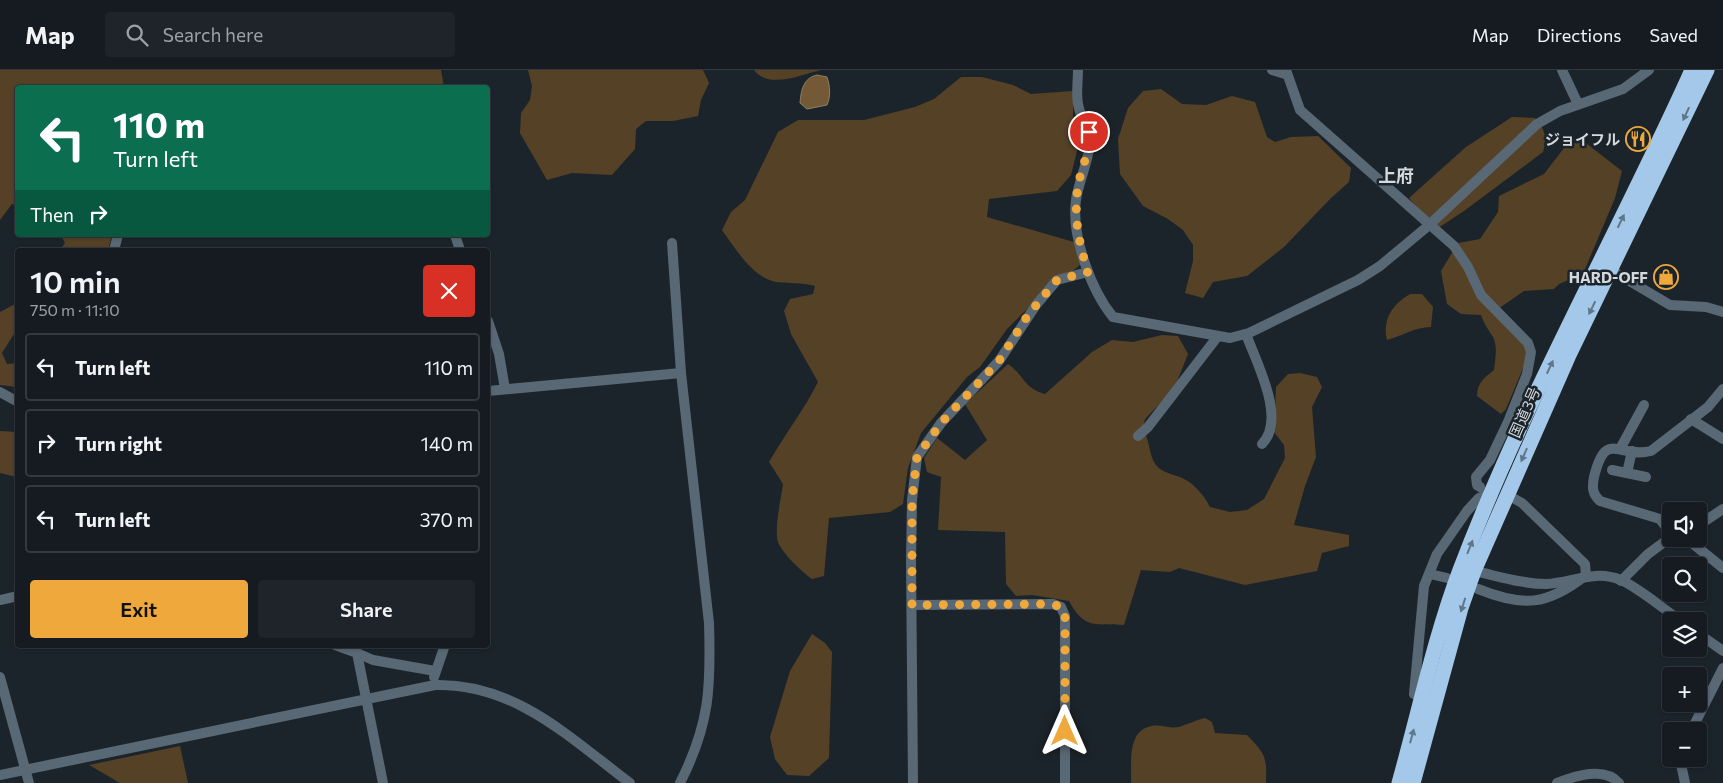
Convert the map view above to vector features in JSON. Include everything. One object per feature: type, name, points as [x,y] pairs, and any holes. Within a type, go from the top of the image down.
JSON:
[{"type":"highway","name":"国道3号","points":[[1400,783],[1447,608],[1486,490],[1659,144],[1692,70]]},
{"type":"highway","name":"国道3号","points":[[1413,783],[1461,608],[1474,571],[1569,355],[1707,70]]},
{"type":"street","points":[[1078,70],[1078,104],[1089,132],[1089,151],[1080,177],[1075,203],[1079,244],[1088,272],[1104,306],[1113,318],[1230,338],[1246,334],[1358,280],[1404,248],[1537,124],[1560,111],[1623,89],[1649,70]]},
{"type":"street","points":[[1272,70],[1286,72],[1300,110],[1428,226],[1454,246],[1468,267],[1481,295],[1528,343],[1530,352],[1527,374],[1508,422],[1490,460],[1476,477],[1477,485],[1486,490],[1467,511],[1437,554],[1424,586],[1414,694],[1423,697]]},
{"type":"street","points":[[1562,70],[1578,104]]},
{"type":"street","points":[[672,243],[681,373],[709,623],[710,662],[710,692],[702,731],[680,783]]},
{"type":"street","points":[[1611,270],[1670,305],[1706,306],[1723,312]]},
{"type":"street","points":[[913,783],[912,500],[917,457],[941,423],[999,361],[1031,312],[1057,280],[1088,272]]},
{"type":"street","points":[[490,327],[499,354],[505,390]]},
{"type":"street","points":[[1246,334],[1267,387],[1272,419],[1268,438],[1262,444]]},
{"type":"street","points":[[1138,436],[1166,404],[1218,336]]},
{"type":"street","points":[[490,391],[681,373]]},
{"type":"street","points":[[1662,522],[1660,519],[1600,501],[1594,496],[1592,486],[1603,451],[1608,448],[1632,451],[1651,450],[1708,407],[1723,389]]},
{"type":"street","points":[[0,392],[15,400]]},
{"type":"street","points":[[1620,449],[1644,405]]},
{"type":"street","points":[[1691,419],[1723,439]]},
{"type":"street","points":[[1627,473],[1632,451]]},
{"type":"street","points":[[1612,470],[1646,477]]},
{"type":"street","points":[[1513,498],[1522,503],[1585,564],[1586,576]]},
{"type":"street","points":[[1707,520],[1723,509]]},
{"type":"street","points":[[1621,581],[1662,542]]},
{"type":"street","points":[[1698,547],[1723,568]]},
{"type":"street","points":[[1474,571],[1535,584],[1549,584],[1586,576],[1621,581],[1668,612]]},
{"type":"street","points":[[1430,574],[1448,578]]},
{"type":"street","points":[[1478,589],[1504,600],[1521,602],[1542,600],[1560,592],[1586,576]]},
{"type":"street","points":[[0,600],[15,597]]},
{"type":"street","points":[[912,605],[1052,604],[1061,607],[1065,616],[1065,783]]},
{"type":"street","points":[[1707,640],[1723,651]]},
{"type":"street","points":[[343,648],[373,660],[435,671]]},
{"type":"street","points":[[435,685],[435,671],[444,648]]},
{"type":"street","points":[[357,653],[384,783]]},
{"type":"street","points":[[1696,722],[1723,668]]},
{"type":"street","points":[[0,677],[28,783]]},
{"type":"street","points":[[0,775],[435,685],[475,688],[510,699],[541,718],[630,783]]},
{"type":"street","points":[[1682,767],[1685,783]]},
{"type":"street","points":[[1557,783],[1586,775],[1604,775],[1614,778],[1619,783]]},
{"type":"shaded area","points":[[0,70],[441,70],[444,85],[15,85],[15,205],[12,204],[0,220]]},
{"type":"shaded area","points":[[528,70],[703,70],[709,83],[701,100],[698,116],[673,121],[646,121],[636,129],[635,149],[612,175],[572,173],[547,180],[520,133],[521,113],[530,100],[532,86]]},
{"type":"shaded area","points":[[754,70],[821,70],[777,80],[760,76]]},
{"type":"shaded area","points":[[817,75],[827,77],[830,91],[828,102],[827,105],[807,109],[800,103],[802,90],[809,79]]},
{"type":"shaded area","points":[[961,77],[982,77],[1013,85],[1031,94],[1073,91],[1073,121],[1080,139],[1071,175],[1057,191],[989,199],[987,217],[1074,242],[1080,265],[1034,302],[1007,329],[980,367],[967,377],[921,433],[908,468],[903,504],[890,512],[829,518],[824,576],[812,579],[798,568],[778,542],[777,521],[783,484],[769,462],[818,382],[791,334],[784,311],[790,299],[813,294],[815,286],[776,282],[760,275],[745,261],[722,230],[731,212],[745,200],[778,132],[798,120],[864,120],[915,107],[934,99]]},
{"type":"shaded area","points":[[1161,89],[1182,104],[1206,105],[1232,96],[1255,102],[1267,137],[1275,142],[1291,137],[1318,136],[1351,168],[1349,182],[1284,247],[1247,276],[1213,282],[1203,298],[1185,293],[1193,261],[1193,245],[1183,230],[1168,219],[1143,206],[1120,174],[1118,139],[1128,108],[1143,91]]},
{"type":"shaded area","points":[[1512,117],[1535,118],[1543,129],[1545,142],[1543,152],[1464,211],[1435,230],[1409,198],[1466,147]]},
{"type":"shaded area","points":[[1582,140],[1622,171],[1615,198],[1583,274],[1559,284],[1554,289],[1524,291],[1498,309],[1526,344],[1526,361],[1506,409],[1501,414],[1477,396],[1480,384],[1494,370],[1495,341],[1481,315],[1461,314],[1447,304],[1441,271],[1458,243],[1480,239],[1498,212],[1499,196],[1544,174],[1564,148]]},
{"type":"shaded area","points":[[62,237],[111,237],[109,248],[61,248],[65,243]]},
{"type":"shaded area","points":[[1410,294],[1422,294],[1433,307],[1431,327],[1414,330],[1387,340],[1386,325],[1390,313],[1399,302]]},
{"type":"shaded area","points":[[15,304],[15,334],[2,353],[7,364],[15,363],[15,387],[0,385],[0,312]]},
{"type":"shaded area","points":[[1162,335],[1178,336],[1188,354],[1174,389],[1145,419],[1143,429],[1156,465],[1196,487],[1210,507],[1230,512],[1247,510],[1264,499],[1285,458],[1284,445],[1274,432],[1276,387],[1288,374],[1300,373],[1317,377],[1322,387],[1312,407],[1316,457],[1305,486],[1294,525],[1349,535],[1349,546],[1322,553],[1317,571],[1245,585],[1179,568],[1170,572],[1141,570],[1124,625],[1098,624],[1085,621],[1074,610],[1069,601],[1032,595],[1016,596],[1006,584],[1005,532],[938,530],[941,477],[927,472],[924,458],[937,438],[965,460],[987,440],[965,404],[1008,364],[1014,368],[1028,385],[1045,394],[1092,352],[1112,340],[1133,342]]},
{"type":"shaded area","points":[[0,431],[15,432],[15,477],[0,473]]},
{"type":"shaded area","points":[[812,634],[825,643],[832,652],[829,758],[809,776],[787,775],[775,759],[770,737],[790,671]]},
{"type":"shaded area","points":[[1205,718],[1212,722],[1215,733],[1247,735],[1253,741],[1264,756],[1266,783],[1131,783],[1132,749],[1138,734],[1152,726],[1179,727]]},
{"type":"shaded area","points":[[180,746],[188,783],[120,783],[89,765]]},
{"type":"place","name":"ジョイフル","points":[[1638,139]]},
{"type":"place","name":"HARD-OFF","points":[[1666,277]]},
{"type":"district","name":"上府","points":[[1396,175]]},
{"type":"route","points":[[1065,731],[1065,616],[1061,607],[1052,604],[912,605],[912,500],[917,457],[927,440],[999,361],[1028,315],[1057,280],[1088,272],[1079,244],[1075,203],[1080,177],[1089,151],[1089,132]]}]
